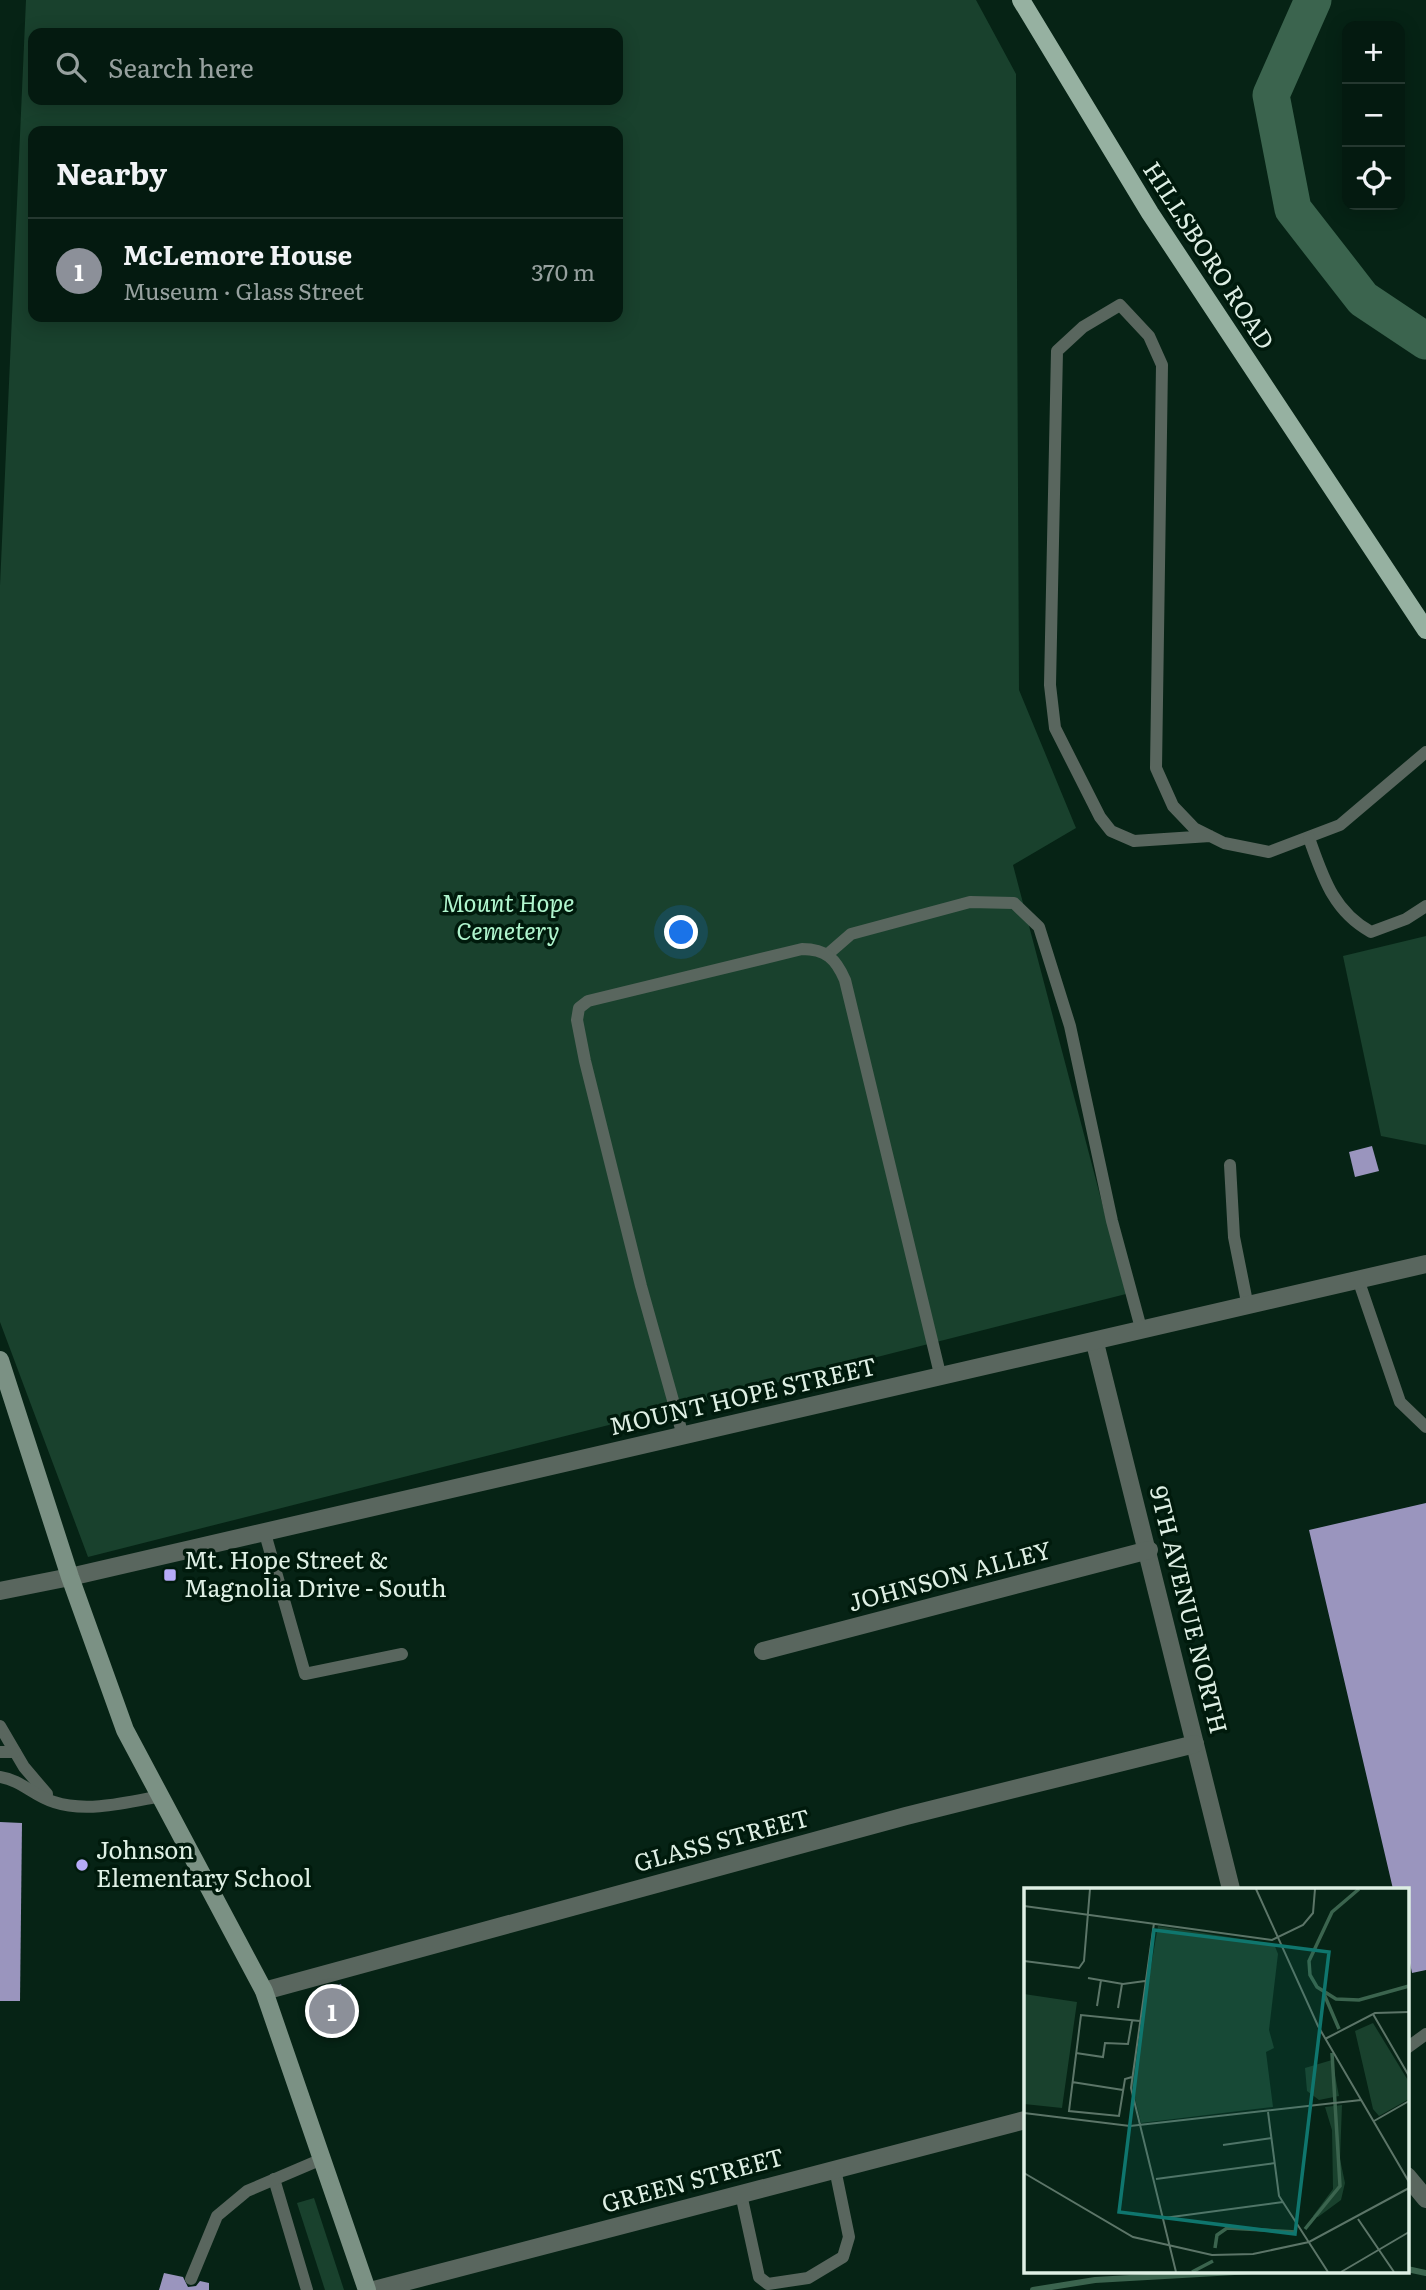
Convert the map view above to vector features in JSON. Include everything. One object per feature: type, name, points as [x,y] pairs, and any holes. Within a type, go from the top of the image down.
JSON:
[{"type":"main road","name":"HILLSBORO ROAD","points":[[1021,0],[1150,213],[1360,535],[1426,631]]},
{"type":"street","name":"MOUNT HOPE STREET","points":[[0,1591],[1096,1343],[1426,1264]]},
{"type":"street","name":"9TH AVENUE NORTH","points":[[1096,1343],[1231,1888]]},
{"type":"street","points":[[0,1360],[70,1577],[125,1730],[264,1992],[367,2290]]},
{"type":"street","name":"JOHNSON ALLEY","points":[[762,1651],[1149,1550]]},
{"type":"street","name":"GLASS STREET","points":[[264,1992],[906,1816],[1195,1744]]},
{"type":"street","name":"GREEN STREET","points":[[374,2290],[1024,2120]]},
{"type":"street","points":[[1408,2177],[1426,2198]]},
{"type":"lane","points":[[1210,836],[1134,841],[1111,831],[1100,817],[1055,727],[1050,685],[1057,351],[1083,327],[1120,305],[1149,336],[1162,365],[1156,768],[1172,806],[1194,828],[1210,836],[1224,843],[1269,852],[1340,825],[1426,752]]},
{"type":"lane","points":[[1310,838],[1325,883],[1350,920],[1371,932],[1406,919],[1426,906]]},
{"type":"lane","points":[[828,954],[851,934],[971,902],[1014,903],[1039,927],[1070,1026],[1112,1221],[1142,1332]]},
{"type":"lane","points":[[683,1436],[641,1286],[585,1061],[577,1020],[579,1008],[588,1002],[802,949],[816,949],[828,954],[837,963],[845,980],[941,1378]]},
{"type":"lane","points":[[1230,1165],[1234,1237],[1248,1307]]},
{"type":"lane","points":[[1359,1282],[1400,1402],[1426,1427]]},
{"type":"lane","points":[[264,1530],[305,1674],[402,1654]]},
{"type":"lane","points":[[1,1729],[54,1803]]},
{"type":"lane","points":[[0,1752],[15,1752]]},
{"type":"lane","points":[[0,1777],[12,1779],[54,1803],[102,1806],[161,1796]]},
{"type":"lane","points":[[1408,2047],[1426,2034]]},
{"type":"lane","points":[[191,2279],[217,2216],[247,2191],[322,2159]]},
{"type":"lane","points":[[741,2194],[759,2277],[768,2284],[808,2278],[843,2257],[849,2237],[835,2169]]},
{"type":"lane","points":[[274,2179],[307,2290]]},
{"type":"green space","name":"Mount Hope Cemetery","points":[[26,0],[976,0],[1016,74],[1019,690],[1076,828],[1013,865],[1126,1294],[88,1557],[0,1322],[0,586]]},
{"type":"green space","points":[[1426,936],[1426,1145],[1381,1136],[1343,956]]},
{"type":"green space","points":[[314,2198],[344,2290],[325,2290],[297,2203]]},
{"type":"building","points":[[1372,1146],[1379,1171],[1355,1177],[1349,1152]]},
{"type":"building","points":[[1426,1503],[1426,1970],[1412,1973],[1408,1953],[1408,1888],[1393,1888],[1309,1530]]},
{"type":"building","points":[[0,1822],[22,1823],[20,2001],[0,2001]]},
{"type":"building","points":[[341,1984],[353,2021],[329,2028],[328,2024],[320,2026],[312,2000],[318,1999],[316,1992]]},
{"type":"building","points":[[164,2273],[183,2277],[188,2287],[196,2286],[200,2281],[209,2283],[209,2290],[159,2290]]},
{"type":"waterway","points":[[1313,0],[1271,95],[1293,209],[1363,299],[1426,341]]},
{"type":"waterway","points":[[1408,2269],[1426,2273]]},
{"type":"waterway","points":[[1033,2290],[1095,2280],[1235,2272]]},
{"type":"place","name":"Mt. Hope Street & Magnolia Drive - South","points":[[170,1575]]},
{"type":"place","name":"Johnson Elementary School","points":[[82,1865]]},
{"type":"place","name":"McLemore House","points":[[332,2011]]}]
